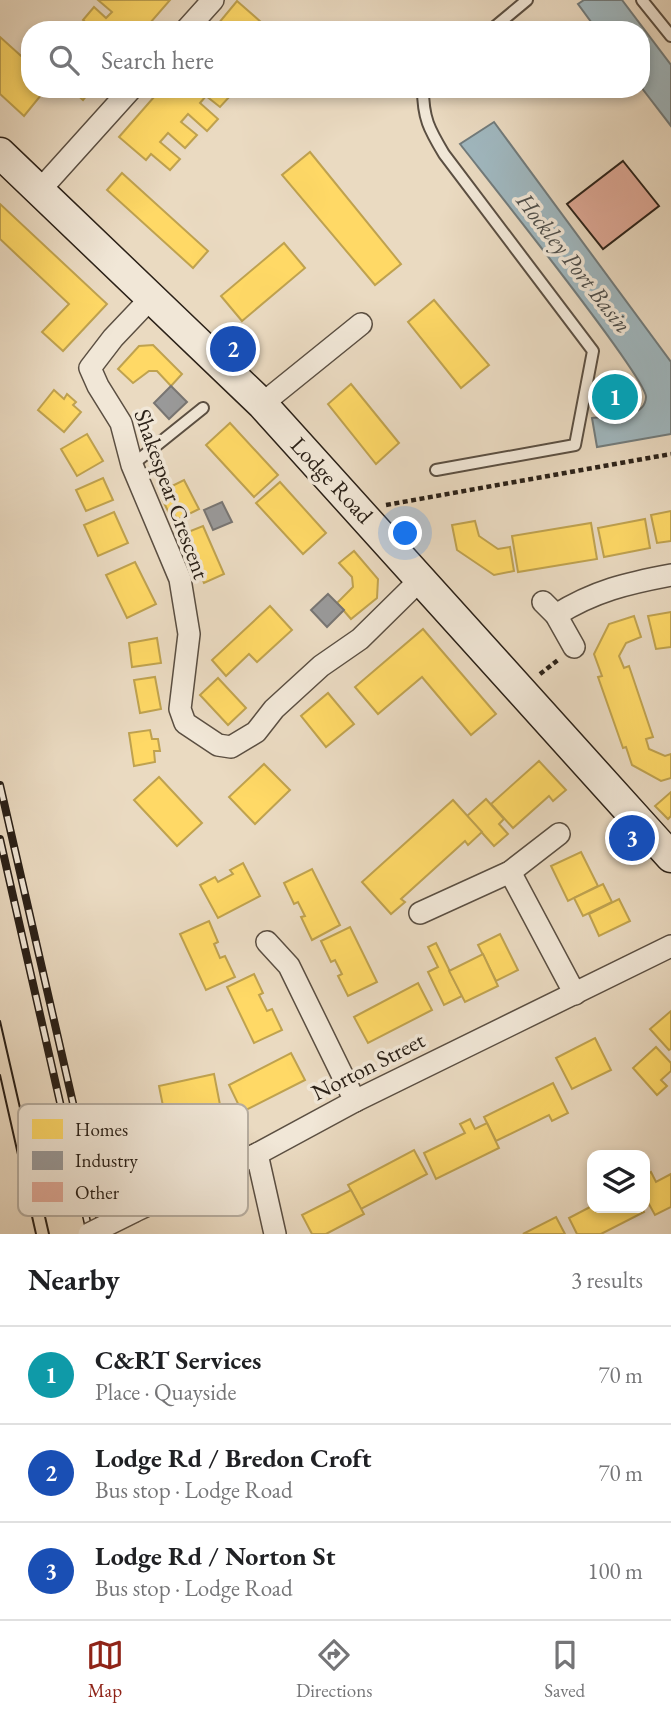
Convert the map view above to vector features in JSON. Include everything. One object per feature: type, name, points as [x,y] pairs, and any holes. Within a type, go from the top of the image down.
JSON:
[{"type":"street","points":[[194,21],[213,0]]},
{"type":"street","points":[[40,190],[123,98]]},
{"type":"street","name":"Lodge Road","points":[[0,153],[262,404],[671,857]]},
{"type":"street","name":"Shakespear Crescent","points":[[151,298],[113,338],[90,368],[121,423],[132,465],[180,579],[189,634],[180,709],[185,723],[218,745],[231,747],[256,732],[274,709],[321,666],[360,639],[421,579]]},
{"type":"street","points":[[262,404],[361,324]]},
{"type":"street","points":[[574,647],[549,608],[570,606],[621,584],[671,575]]},
{"type":"street","points":[[421,913],[510,872],[559,834]]},
{"type":"street","points":[[510,872],[575,994]]},
{"type":"street","points":[[267,942],[289,965],[355,1101]]},
{"type":"street","name":"Norton Street","points":[[248,1158],[355,1101],[671,946]]},
{"type":"street","points":[[257,1154],[275,1234]]},
{"type":"street","name":"Norton Street","points":[[89,1234],[124,1216]]},
{"type":"lane","points":[[502,21],[527,0]]},
{"type":"lane","points":[[642,0],[671,36]]},
{"type":"lane","points":[[423,98],[424,117],[444,154],[593,351],[575,444],[436,470]]},
{"type":"lane","points":[[132,465],[202,408]]},
{"type":"path","points":[[360,510],[671,454]]},
{"type":"path","points":[[520,690],[574,647]]},
{"type":"water","points":[[584,0],[622,0],[638,21],[590,21],[578,4]]},
{"type":"water","points":[[650,37],[671,65],[671,126],[649,98]]},
{"type":"water","name":"Hockley Port Basin","points":[[494,122],[671,362],[671,434],[597,447],[592,418],[633,413],[644,404],[646,397],[621,354],[594,317],[460,144]]},
{"type":"building: Homes","points":[[98,0],[170,0],[152,21],[83,20],[94,7],[106,18],[112,12]]},
{"type":"building: Homes","points":[[237,1],[260,21],[220,21]]},
{"type":"building: Homes","points":[[0,37],[21,56],[21,98],[39,98],[24,116],[0,94]]},
{"type":"building: Homes","points":[[153,98],[204,98],[200,103],[218,119],[207,131],[188,114],[181,122],[197,135],[185,148],[168,133],[160,142],[180,159],[170,170],[151,154],[146,160],[119,137]]},
{"type":"building: Homes","points":[[209,98],[228,98],[220,107]]},
{"type":"building: Homes","points":[[310,152],[401,264],[375,285],[282,175]]},
{"type":"building: Homes","points":[[122,173],[208,251],[193,268],[107,190]]},
{"type":"building: Homes","points":[[0,204],[107,304],[63,351],[42,332],[69,304],[0,239]]},
{"type":"building: Homes","points":[[284,243],[305,268],[242,321],[221,296]]},
{"type":"building: Homes","points":[[434,300],[489,365],[461,388],[408,322]]},
{"type":"building: Homes","points":[[153,345],[182,374],[171,386],[157,371],[149,371],[133,383],[118,369],[139,346]]},
{"type":"building: Homes","points":[[351,384],[399,443],[376,464],[328,404]]},
{"type":"building: Homes","points":[[54,390],[64,399],[67,394],[76,402],[73,405],[81,412],[64,432],[38,410]]},
{"type":"building: Homes","points":[[230,423],[278,475],[254,497],[206,445]]},
{"type":"building: Homes","points":[[87,434],[103,461],[77,476],[61,449]]},
{"type":"building: Homes","points":[[103,478],[113,500],[86,511],[76,490]]},
{"type":"building: Homes","points":[[184,480],[199,509],[177,520],[173,511],[169,513],[163,501],[168,499],[164,490]]},
{"type":"building: Homes","points":[[280,482],[326,533],[303,554],[256,503]]},
{"type":"building: Homes","points":[[671,511],[671,541],[657,543],[651,515]]},
{"type":"building: Homes","points":[[114,512],[128,543],[98,556],[84,525]]},
{"type":"building: Homes","points":[[645,519],[650,548],[604,557],[598,528]]},
{"type":"building: Homes","points":[[475,521],[479,536],[498,549],[510,547],[514,571],[494,575],[457,550],[452,525]]},
{"type":"building: Homes","points":[[591,523],[597,559],[518,572],[512,536]]},
{"type":"building: Homes","points":[[203,526],[224,574],[204,583],[193,558],[189,559],[185,551],[190,549],[183,534]]},
{"type":"building: Homes","points":[[354,551],[378,579],[377,598],[351,619],[337,603],[353,587],[352,577],[339,563]]},
{"type":"building: Homes","points":[[135,562],[156,604],[127,618],[106,575]]},
{"type":"building: Homes","points":[[270,606],[292,630],[257,662],[249,654],[226,676],[212,660]]},
{"type":"building: Homes","points":[[671,612],[671,647],[656,649],[648,616]]},
{"type":"building: Homes","points":[[634,616],[641,637],[626,643],[619,656],[624,668],[629,666],[653,737],[646,739],[649,749],[665,756],[671,754],[671,778],[661,781],[632,765],[626,747],[623,748],[598,677],[602,676],[594,654],[609,624]]},
{"type":"building: Homes","points":[[423,629],[496,714],[471,735],[422,677],[378,714],[355,687]]},
{"type":"building: Homes","points":[[157,638],[161,663],[132,667],[129,643]]},
{"type":"building: Homes","points":[[155,677],[161,709],[140,713],[134,680]]},
{"type":"building: Homes","points":[[218,678],[246,708],[228,725],[200,695]]},
{"type":"building: Homes","points":[[328,693],[354,724],[326,747],[301,716]]},
{"type":"building: Homes","points":[[150,730],[152,739],[158,739],[160,751],[154,751],[155,762],[134,766],[129,733]]},
{"type":"building: Homes","points":[[539,761],[566,790],[553,801],[549,796],[513,828],[491,804]]},
{"type":"building: Homes","points":[[264,764],[290,790],[255,824],[229,797]]},
{"type":"building: Homes","points":[[159,777],[202,823],[177,846],[134,800]]},
{"type":"building: Homes","points":[[671,792],[671,816],[668,819],[655,806]]},
{"type":"building: Homes","points":[[486,799],[504,819],[499,824],[508,834],[494,846],[467,816]]},
{"type":"building: Homes","points":[[453,800],[482,832],[468,845],[465,841],[401,899],[405,902],[391,914],[362,882]]},
{"type":"building: Homes","points":[[581,852],[598,886],[568,901],[551,866]]},
{"type":"building: Homes","points":[[243,863],[260,896],[218,918],[200,885],[215,877],[218,882],[233,874],[230,870]]},
{"type":"building: Homes","points":[[312,869],[340,925],[312,940],[301,917],[305,916],[298,902],[294,904],[284,883]]},
{"type":"building: Homes","points":[[603,884],[612,902],[583,916],[574,898]]},
{"type":"building: Homes","points":[[619,899],[630,921],[599,936],[589,914]]},
{"type":"building: Homes","points":[[209,921],[218,942],[214,944],[220,958],[225,956],[235,977],[206,990],[180,934]]},
{"type":"building: Homes","points":[[350,927],[377,982],[348,996],[338,976],[342,974],[335,960],[331,962],[321,941]]},
{"type":"building: Homes","points":[[500,934],[518,970],[496,981],[478,945]]},
{"type":"building: Homes","points":[[436,943],[462,996],[444,1005],[428,972],[438,967],[428,947]]},
{"type":"building: Homes","points":[[483,954],[498,986],[465,1002],[449,971]]},
{"type":"building: Homes","points":[[254,974],[263,993],[259,995],[267,1011],[272,1009],[282,1030],[254,1043],[227,987]]},
{"type":"building: Homes","points":[[418,983],[432,1010],[368,1043],[354,1017]]},
{"type":"building: Homes","points":[[671,1011],[671,1049],[669,1050],[650,1029]]},
{"type":"building: Homes","points":[[595,1038],[611,1070],[572,1089],[556,1058]]},
{"type":"building: Homes","points":[[656,1047],[671,1063],[671,1071],[661,1080],[667,1086],[657,1095],[633,1068]]},
{"type":"building: Homes","points":[[291,1053],[305,1080],[248,1109],[248,1104],[238,1104],[229,1085]]},
{"type":"building: Homes","points":[[214,1074],[220,1104],[163,1104],[159,1086]]},
{"type":"building: Homes","points":[[553,1083],[568,1113],[552,1121],[549,1115],[496,1141],[484,1117]]},
{"type":"building: Homes","points":[[470,1119],[475,1129],[487,1123],[499,1148],[436,1179],[424,1153],[465,1133],[460,1124]]},
{"type":"building: Homes","points":[[414,1150],[427,1174],[361,1209],[348,1185]]},
{"type":"building: Homes","points":[[650,1173],[656,1182],[671,1174],[671,1207],[655,1215],[650,1206]]},
{"type":"building: Homes","points":[[351,1190],[364,1214],[326,1234],[312,1234],[302,1215]]},
{"type":"building: Homes","points":[[587,1209],[587,1213],[642,1213],[601,1234],[577,1234],[569,1218]]},
{"type":"building: Homes","points":[[556,1217],[565,1234],[523,1234]]},
{"type":"building: Industry","points":[[171,386],[187,402],[169,419],[154,403]]},
{"type":"building: Industry","points":[[222,502],[232,522],[213,530],[204,510]]},
{"type":"building: Industry","points":[[328,594],[344,610],[327,627],[311,610]]},
{"type":"building: Other","points":[[623,161],[659,206],[603,249],[567,204]]},
{"type":"building: Other","points":[[622,388],[625,403],[608,406],[605,391]]},
{"type":"tram line","points":[[0,1021],[19,1104]]},
{"type":"tram line","points":[[0,1075],[18,1154]]},
{"type":"tram line","points":[[32,1216],[36,1234]]},
{"type":"tram line","points":[[45,1216],[49,1234]]},
{"type":"railway","points":[[0,785],[73,1104]]},
{"type":"railway","points":[[0,839],[60,1104]]},
{"type":"railway","points":[[86,1216],[90,1234]]},
{"type":"railway","points":[[99,1216],[103,1234]]},
{"type":"place","name":"Lodge Rd / Bredon Croft","points":[[233,349]]},
{"type":"place","name":"C&RT Services","points":[[615,397]]},
{"type":"place","name":"Lodge Rd / Norton St","points":[[632,838]]}]
